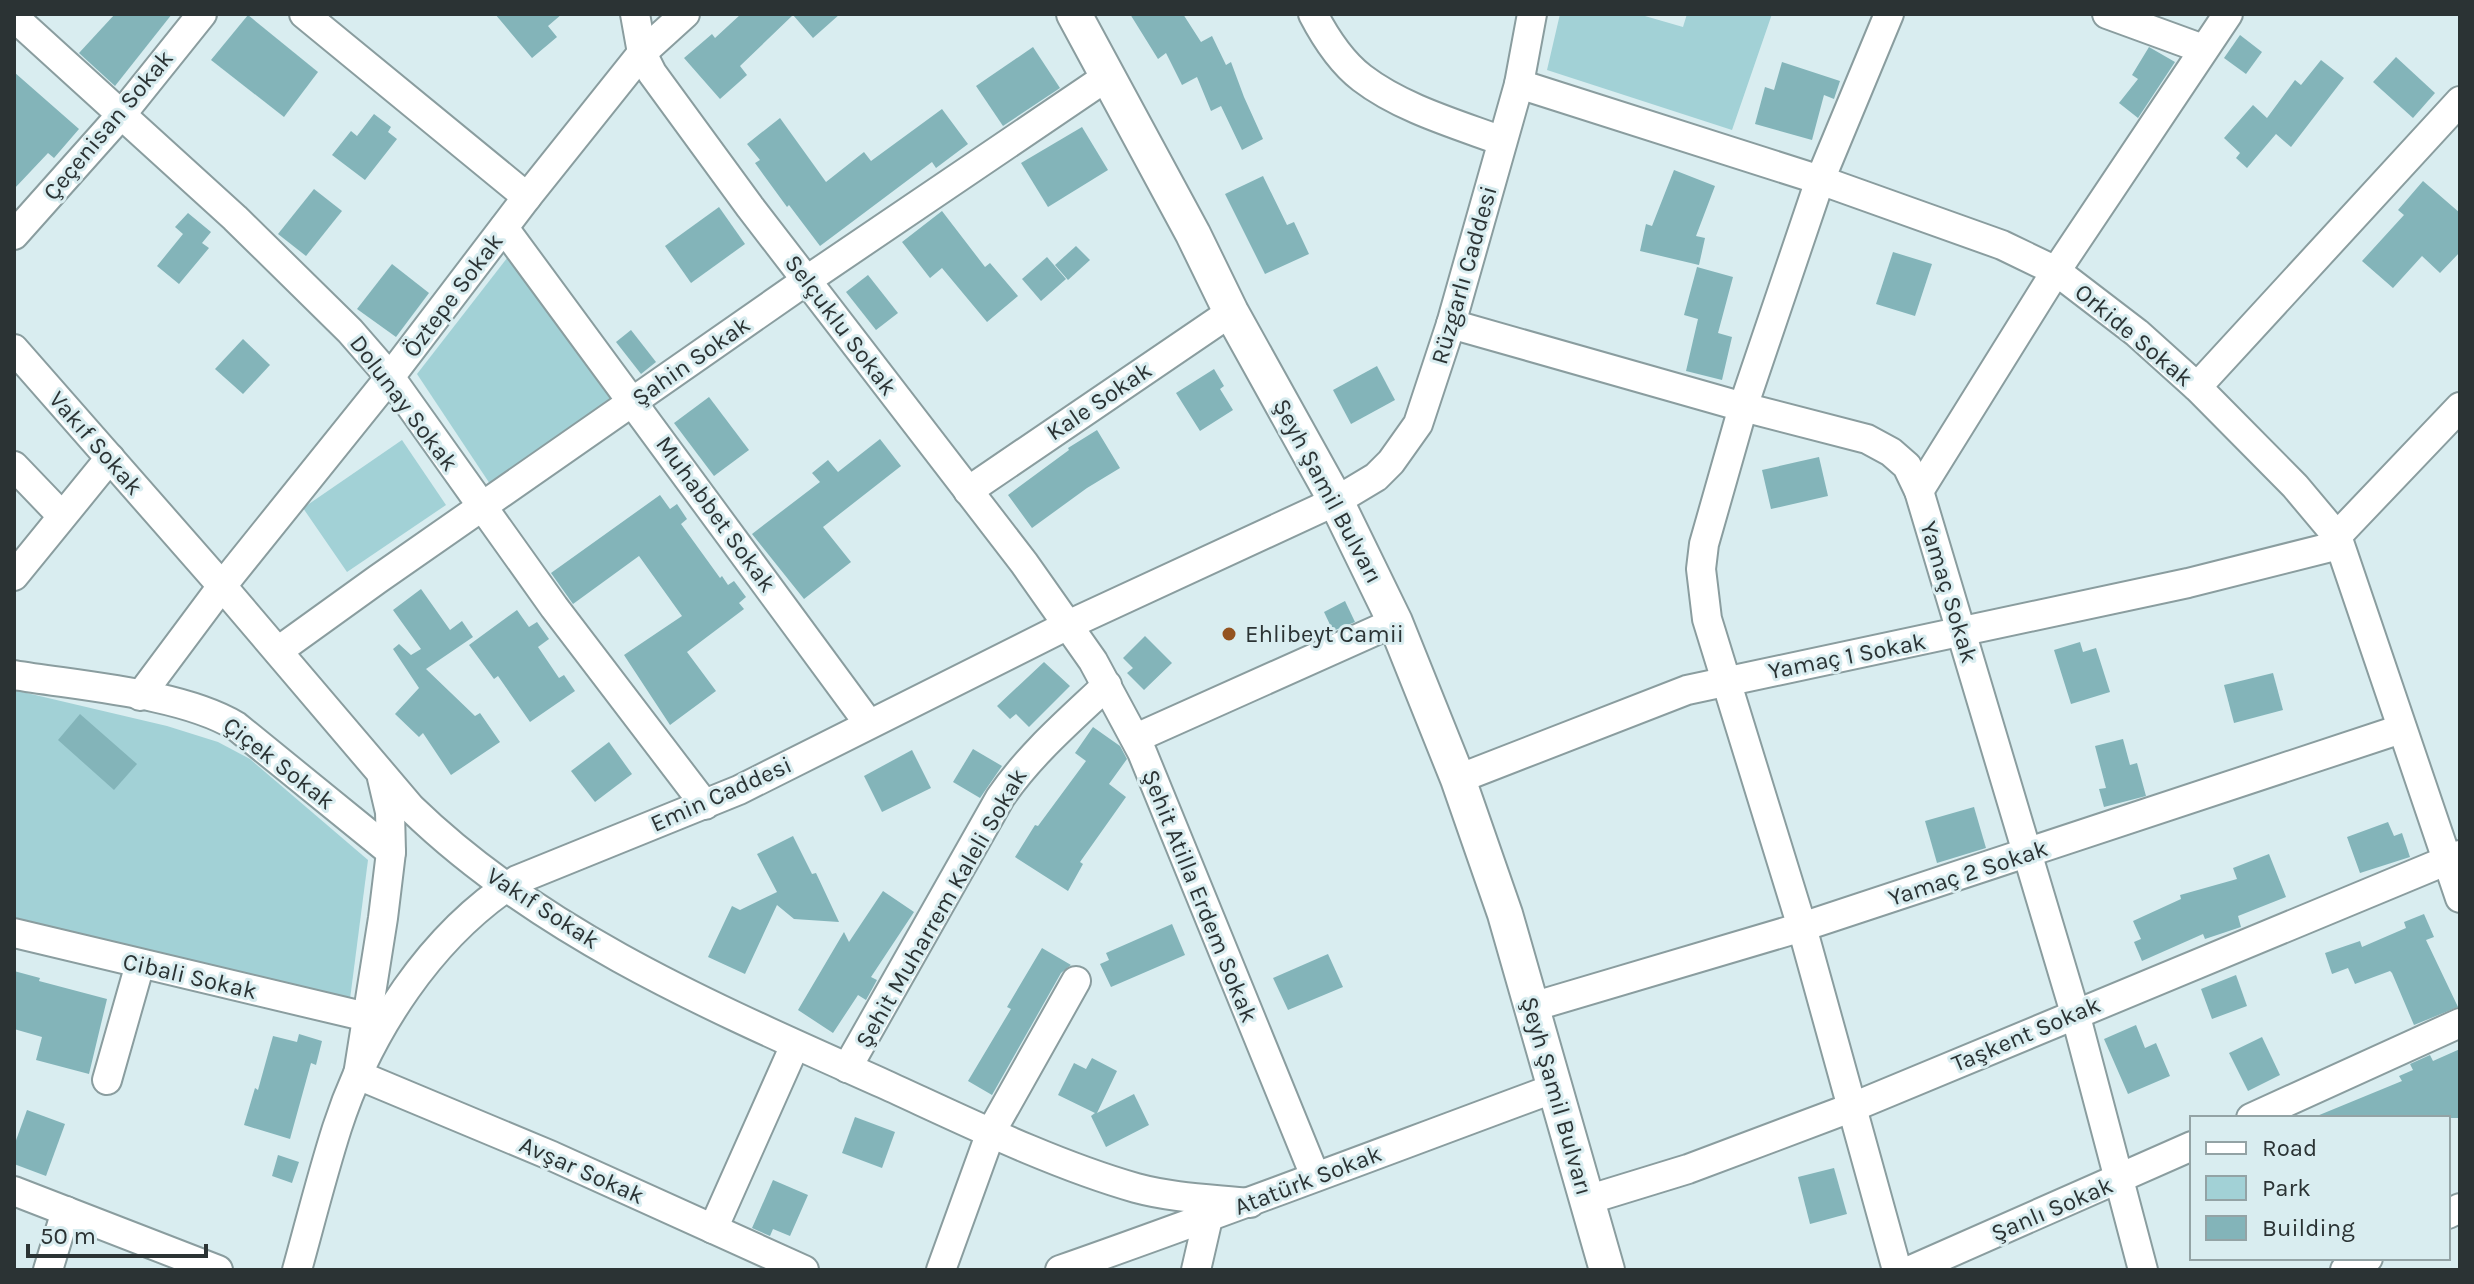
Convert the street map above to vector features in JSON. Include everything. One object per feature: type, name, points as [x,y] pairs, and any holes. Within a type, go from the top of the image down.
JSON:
[{"type":"main road","name":"Şeyh Şamil Bulvarı","points":[[1074,14],[1231,312],[1336,501],[1395,622],[1458,779],[1505,914],[1607,1270]]},
{"type":"street","name":"Çeçenisan Sokak","points":[[14,235],[121,115],[202,14]]},
{"type":"street","points":[[304,14],[527,197]]},
{"type":"street","name":"Selçuklu Sokak","points":[[635,14],[642,53],[652,73],[1068,625]]},
{"type":"street","name":"Öztepe Sokak","points":[[140,696],[222,586],[390,377],[642,53],[685,14]]},
{"type":"street","points":[[1313,14],[1335,49],[1362,78],[1410,104],[1502,141]]},
{"type":"street","name":"Rüzgarlı Caddesi","points":[[1336,501],[1376,477],[1405,445],[1425,406],[1519,84],[1532,14]]},
{"type":"street","points":[[1889,14],[1820,180],[1743,407],[1704,544],[1701,569],[1707,619],[1802,927],[1897,1270]]},
{"type":"street","points":[[2107,14],[2203,49]]},
{"type":"street","points":[[1919,491],[2056,271],[2228,14]]},
{"type":"street","name":"Dolunay Sokak","points":[[14,17],[235,218],[350,331],[390,377],[554,607],[705,805]]},
{"type":"street","name":"Şahin Sokak","points":[[278,651],[807,280],[1108,76]]},
{"type":"street","name":"Orkide Sokak","points":[[1519,84],[1820,180],[2002,245],[2056,271],[2105,307],[2197,387],[2295,486],[2338,540],[2401,729],[2454,857],[2460,898]]},
{"type":"street","points":[[2197,387],[2460,101]]},
{"type":"street","name":"Muhabbet Sokak","points":[[504,228],[869,724]]},
{"type":"street","name":"Kale Sokak","points":[[968,491],[1231,312]]},
{"type":"street","name":"Yamaç Sokak","points":[[1451,324],[1867,439],[1891,452],[1907,466],[1919,491],[2075,1013],[2143,1270]]},
{"type":"street","name":"Vakıf Sokak","points":[[14,349],[222,586],[381,774],[438,834],[506,887],[607,950],[795,1045],[991,1132],[1135,1187],[1172,1195],[1250,1203]]},
{"type":"street","points":[[2338,540],[2460,407]]},
{"type":"street","points":[[14,576],[110,458]]},
{"type":"street","points":[[14,466],[62,516]]},
{"type":"street","name":"Emin Caddesi","points":[[297,1270],[337,1127],[358,1075],[382,1027],[419,974],[476,909],[517,880],[739,790],[1068,625],[1336,501]]},
{"type":"street","name":"Yamaç 1 Sokak","points":[[1458,779],[1668,696],[1726,680],[1962,633],[2188,583],[2338,540]]},
{"type":"street","points":[[1136,738],[1395,622]]},
{"type":"street","name":"Şehit Atilla Erdem Sokak","points":[[1068,625],[1107,685],[1136,738],[1315,1176]]},
{"type":"street","name":"Çiçek Sokak","points":[[14,675],[205,710],[228,721],[391,852]]},
{"type":"street","name":"Şehit Muharrem Kaleli Sokak","points":[[847,1068],[1000,798],[1055,732],[1107,685]]},
{"type":"street","name":"Yamaç 2 Sokak","points":[[1532,1007],[1802,927],[2401,729]]},
{"type":"street","points":[[358,1075],[391,852],[390,812],[381,774]]},
{"type":"street","name":"Taşkent Sokak","points":[[1587,1200],[1688,1169],[1853,1107],[2454,857]]},
{"type":"street","name":"Cibali Sokak","points":[[14,933],[367,1017]]},
{"type":"street","points":[[107,1080],[140,964]]},
{"type":"street","points":[[941,1270],[991,1132],[1076,981]]},
{"type":"street","points":[[2255,1116],[2460,1023]]},
{"type":"street","points":[[713,1229],[795,1045]]},
{"type":"street","name":"Avşar Sokak","points":[[358,1075],[552,1156],[804,1270]]},
{"type":"street","name":"Atatürk Sokak","points":[[1060,1270],[1250,1203],[1555,1088]]},
{"type":"street","name":"Şanlı Sokak","points":[[1911,1270],[2190,1147]]},
{"type":"street","points":[[14,1191],[218,1270]]},
{"type":"street","points":[[48,1270],[66,1211]]},
{"type":"street","points":[[1196,1270],[1208,1218]]},
{"type":"street","points":[[2345,1270],[2364,1260]]},
{"type":"green space","points":[[1560,14],[1638,14],[1683,27],[1687,14],[1772,14],[1732,130],[1547,70]]},
{"type":"green space","points":[[511,253],[616,396],[492,487],[417,374]]},
{"type":"green space","points":[[402,440],[446,505],[347,572],[303,508]]},
{"type":"green space","points":[[14,690],[167,726],[218,742],[250,759],[368,860],[350,999],[14,919]]},
{"type":"building","points":[[115,14],[172,14],[115,86],[79,53]]},
{"type":"building","points":[[495,14],[562,14],[548,26],[557,37],[532,58]]},
{"type":"building","points":[[741,14],[840,14],[813,38],[793,15],[740,66],[747,75],[720,99],[684,58],[712,34],[715,38]]},
{"type":"building","points":[[1130,14],[1183,14],[1201,42],[1212,36],[1226,65],[1231,62],[1263,139],[1242,150],[1221,106],[1211,111],[1197,77],[1182,85],[1166,53],[1158,59]]},
{"type":"building","points":[[248,15],[318,72],[284,117],[211,60]]},
{"type":"building","points":[[2240,35],[2262,52],[2246,74],[2224,58]]},
{"type":"building","points":[[1033,47],[1060,88],[1003,126],[976,86]]},
{"type":"building","points":[[2149,47],[2175,62],[2138,118],[2119,103],[2138,79],[2132,75]]},
{"type":"building","points":[[2396,57],[2435,93],[2413,118],[2373,82]]},
{"type":"building","points":[[2321,60],[2344,78],[2291,147],[2276,134],[2247,168],[2236,158],[2240,153],[2224,138],[2253,105],[2267,118],[2295,80],[2301,85]]},
{"type":"building","points":[[1782,62],[1840,81],[1834,99],[1824,95],[1812,140],[1755,124],[1765,87],[1774,90]]},
{"type":"building","points":[[14,72],[79,129],[54,158],[48,153],[14,189]]},
{"type":"building","points":[[942,109],[968,144],[936,168],[932,162],[820,246],[755,163],[760,160],[747,144],[780,118],[826,182],[864,152],[871,161]]},
{"type":"building","points":[[374,114],[391,127],[388,132],[397,139],[365,180],[332,155],[351,131],[357,136]]},
{"type":"building","points":[[1082,127],[1108,170],[1048,207],[1021,163]]},
{"type":"building","points":[[1674,170],[1715,186],[1696,236],[1705,238],[1699,265],[1640,251],[1646,224],[1652,226]]},
{"type":"building","points":[[1263,176],[1287,225],[1294,222],[1309,254],[1265,274],[1225,194]]},
{"type":"building","points":[[2423,181],[2460,213],[2460,252],[2440,273],[2422,256],[2393,288],[2362,261],[2404,215],[2398,210]]},
{"type":"building","points":[[314,189],[342,211],[306,256],[278,234]]},
{"type":"building","points":[[719,207],[745,244],[691,283],[665,246]]},
{"type":"building","points":[[942,211],[985,267],[990,263],[1018,296],[987,322],[942,268],[930,278],[902,242]]},
{"type":"building","points":[[188,213],[211,232],[202,243],[209,248],[179,284],[157,266],[183,234],[175,227]]},
{"type":"building","points":[[1076,246],[1090,260],[1068,280],[1055,265]]},
{"type":"building","points":[[1893,252],[1932,264],[1915,316],[1876,304]]},
{"type":"building","points":[[1047,257],[1066,279],[1041,301],[1022,279]]},
{"type":"building","points":[[392,264],[429,293],[396,337],[357,309]]},
{"type":"building","points":[[1697,267],[1733,277],[1718,333],[1732,337],[1722,380],[1686,371],[1698,319],[1684,315]]},
{"type":"building","points":[[868,275],[898,313],[876,330],[846,292]]},
{"type":"building","points":[[631,330],[656,362],[641,374],[616,342]]},
{"type":"building","points":[[243,339],[270,365],[243,394],[215,369]]},
{"type":"building","points":[[1377,366],[1395,400],[1351,424],[1333,390]]},
{"type":"building","points":[[1214,369],[1224,386],[1220,389],[1233,410],[1200,431],[1176,393]]},
{"type":"building","points":[[709,397],[749,450],[714,476],[674,423]]},
{"type":"building","points":[[1097,430],[1120,468],[1032,528],[1008,495],[1068,448]]},
{"type":"building","points":[[880,439],[901,466],[823,527],[851,562],[804,599],[752,534],[820,482],[812,473],[828,460],[838,472]]},
{"type":"building","points":[[1819,457],[1828,496],[1771,509],[1762,470]]},
{"type":"building","points":[[660,495],[670,509],[677,504],[687,519],[681,524],[720,578],[722,576],[728,585],[734,581],[746,597],[739,603],[744,609],[687,652],[716,691],[670,725],[624,655],[682,616],[639,556],[573,604],[551,573]]},
{"type":"building","points":[[421,589],[450,630],[462,621],[473,637],[426,669],[475,716],[480,713],[500,742],[451,775],[423,733],[419,737],[395,714],[419,688],[393,649],[399,644],[411,655],[421,649],[393,610]]},
{"type":"building","points":[[1345,601],[1355,622],[1333,631],[1324,612]]},
{"type":"building","points":[[517,610],[529,627],[537,622],[549,639],[538,647],[559,678],[564,675],[575,691],[530,722],[498,676],[494,679],[469,645]]},
{"type":"building","points":[[1145,636],[1172,663],[1144,690],[1127,673],[1133,668],[1123,658]]},
{"type":"building","points":[[2080,642],[2083,652],[2096,648],[2110,692],[2071,704],[2054,650]]},
{"type":"building","points":[[1044,662],[1070,686],[1029,727],[1016,714],[1010,719],[997,706]]},
{"type":"building","points":[[2273,673],[2283,710],[2234,723],[2224,685]]},
{"type":"building","points":[[80,714],[137,764],[114,790],[58,740]]},
{"type":"building","points":[[1093,727],[1120,746],[1127,759],[1109,784],[1126,797],[1080,862],[1083,864],[1068,891],[1015,857],[1035,825],[1038,826],[1086,761],[1075,753]]},
{"type":"building","points":[[2123,739],[2130,765],[2137,763],[2146,796],[2104,807],[2099,789],[2106,788],[2095,746]]},
{"type":"building","points":[[609,742],[632,774],[595,802],[571,771]]},
{"type":"building","points":[[973,749],[1002,766],[980,798],[953,782]]},
{"type":"building","points":[[912,750],[931,788],[882,812],[864,776]]},
{"type":"building","points":[[1974,807],[1986,848],[1937,863],[1925,821]]},
{"type":"building","points":[[2388,822],[2394,836],[2402,833],[2410,857],[2360,873],[2347,837]]},
{"type":"building","points":[[793,836],[812,874],[816,873],[839,922],[794,919],[777,905],[745,974],[708,957],[732,906],[740,910],[777,892],[757,854]]},
{"type":"building","points":[[2269,854],[2286,897],[2238,916],[2241,927],[2205,939],[2203,934],[2142,961],[2134,942],[2141,939],[2133,921],[2181,899],[2180,895],[2237,879],[2233,868]]},
{"type":"building","points":[[883,891],[914,912],[871,977],[877,980],[866,1000],[858,995],[833,1033],[798,1010],[844,932],[849,942]]},
{"type":"building","points":[[2424,914],[2434,937],[2426,940],[2458,1007],[2414,1025],[2390,971],[2355,984],[2348,968],[2332,974],[2325,953],[2360,941],[2362,947],[2406,928],[2404,922]]},
{"type":"building","points":[[1172,924],[1185,955],[1111,987],[1100,964],[1109,960],[1106,953]]},
{"type":"building","points":[[1042,948],[1071,965],[1061,973],[992,1095],[968,1081],[1011,1009],[1007,1007]]},
{"type":"building","points":[[1328,954],[1343,987],[1288,1010],[1273,978]]},
{"type":"building","points":[[14,971],[107,999],[89,1074],[36,1060],[42,1037],[14,1029]]},
{"type":"building","points":[[2236,975],[2247,1006],[2212,1019],[2201,989]]},
{"type":"building","points":[[2136,1025],[2145,1048],[2156,1043],[2170,1076],[2128,1094],[2104,1039]]},
{"type":"building","points":[[299,1034],[322,1041],[316,1065],[311,1063],[290,1139],[244,1125],[255,1088],[258,1090],[273,1036],[297,1042]]},
{"type":"building","points":[[2262,1037],[2280,1075],[2248,1091],[2229,1053]]},
{"type":"building","points":[[2460,1049],[2460,1118],[2317,1116],[2402,1081],[2399,1076],[2413,1070],[2410,1064],[2430,1055],[2433,1061]]},
{"type":"building","points":[[1092,1058],[1117,1071],[1097,1113],[1134,1094],[1149,1125],[1106,1147],[1091,1116],[1095,1113],[1058,1095],[1074,1063],[1086,1069]]},
{"type":"building","points":[[27,1110],[65,1124],[46,1176],[14,1164],[14,1146]]},
{"type":"building","points":[[855,1117],[895,1132],[882,1168],[842,1153]]},
{"type":"building","points":[[278,1155],[299,1162],[292,1183],[272,1176]]},
{"type":"building","points":[[1834,1168],[1847,1214],[1810,1224],[1798,1177]]},
{"type":"building","points":[[773,1180],[808,1195],[790,1236],[773,1229],[770,1236],[752,1228]]},
{"type":"place","name":"Ehlibeyt Camii","points":[[1229,634]]}]
